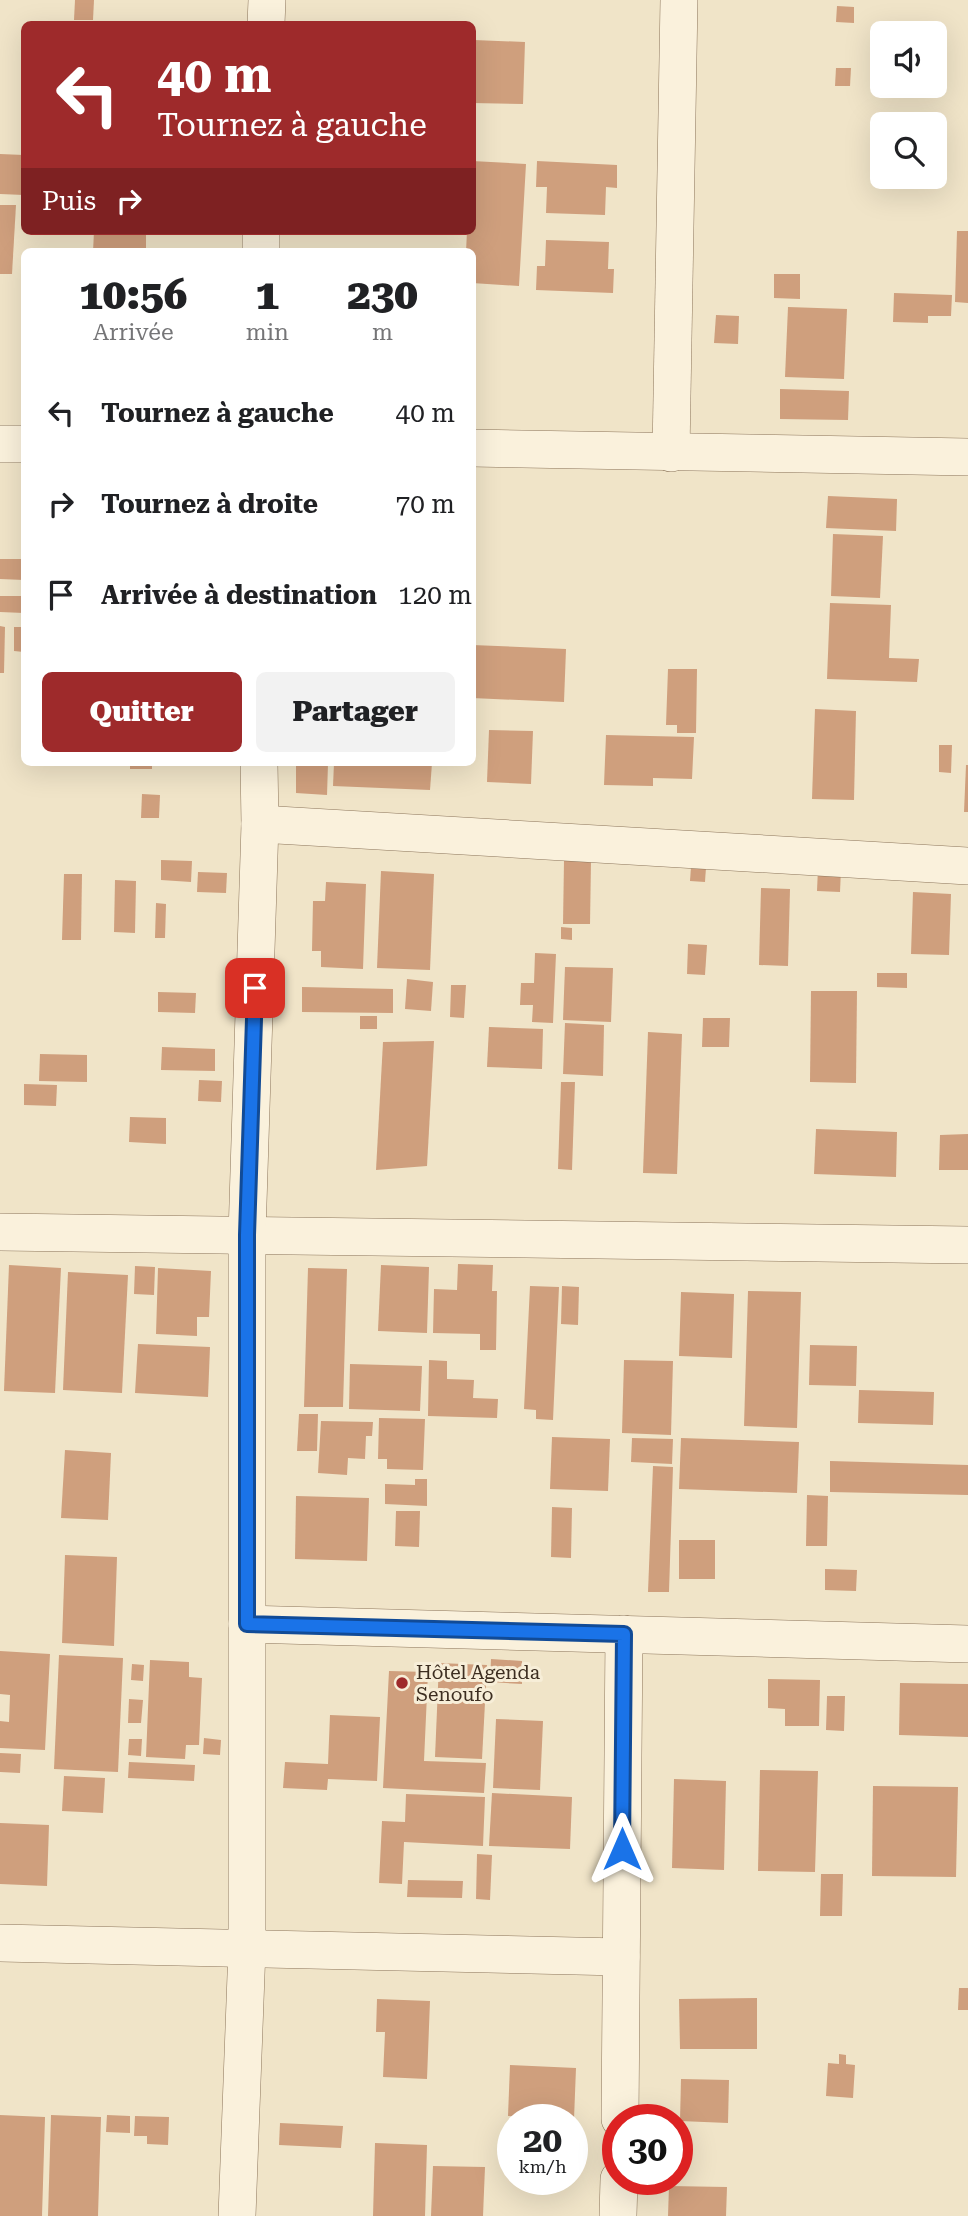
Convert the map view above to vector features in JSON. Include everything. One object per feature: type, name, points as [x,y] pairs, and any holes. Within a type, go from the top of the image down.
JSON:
[{"type":"street","points":[[266,21],[267,0]]},
{"type":"street","points":[[671,453],[679,0]]},
{"type":"street","points":[[0,444],[21,444]]},
{"type":"street","points":[[476,448],[968,457]]},
{"type":"street","points":[[237,2216],[247,1948],[247,1235],[260,766]]},
{"type":"street","points":[[260,824],[968,866]]},
{"type":"street","points":[[0,1232],[968,1245]]},
{"type":"street","points":[[247,1624],[968,1644]]},
{"type":"street","points":[[620,2104],[624,1634]]},
{"type":"street","points":[[0,1943],[621,1957]]},
{"type":"street","points":[[618,2216],[619,2195]]},
{"type":"building","points":[[75,0],[94,0],[93,20],[74,20]]},
{"type":"building","points":[[837,6],[854,7],[854,23],[836,22]]},
{"type":"building","points":[[476,40],[525,42],[523,104],[476,103]]},
{"type":"building","points":[[836,68],[851,68],[850,86],[835,86]]},
{"type":"building","points":[[0,154],[21,155],[21,195],[0,194]]},
{"type":"building","points":[[476,161],[526,164],[519,286],[476,283],[476,248],[466,248],[467,235],[476,235]]},
{"type":"building","points":[[537,161],[617,165],[617,188],[606,187],[605,215],[546,213],[547,187],[536,187]]},
{"type":"building","points":[[0,205],[16,205],[12,274],[0,274]]},
{"type":"building","points":[[957,231],[968,231],[968,303],[955,302]]},
{"type":"building","points":[[94,235],[146,235],[146,248],[93,248]]},
{"type":"building","points":[[546,240],[609,242],[608,269],[614,269],[613,293],[536,290],[537,266],[545,266]]},
{"type":"building","points":[[774,274],[800,274],[800,299],[774,298]]},
{"type":"building","points":[[894,293],[952,295],[951,316],[928,316],[928,323],[893,322]]},
{"type":"building","points":[[788,307],[847,309],[844,379],[785,377]]},
{"type":"building","points":[[716,315],[739,316],[738,344],[714,343]]},
{"type":"building","points":[[780,389],[849,391],[848,420],[780,419]]},
{"type":"building","points":[[828,496],[897,499],[896,531],[826,528]]},
{"type":"building","points":[[833,534],[883,536],[880,598],[831,596]]},
{"type":"building","points":[[0,559],[21,559],[21,580],[0,579]]},
{"type":"building","points":[[0,596],[21,596],[21,613],[0,612]]},
{"type":"building","points":[[830,603],[891,605],[889,658],[919,659],[917,682],[827,679]]},
{"type":"building","points":[[0,626],[5,627],[4,673],[0,673]]},
{"type":"building","points":[[14,627],[21,627],[21,652],[14,651]]},
{"type":"building","points":[[476,645],[566,649],[564,702],[476,698]]},
{"type":"building","points":[[668,669],[697,669],[696,733],[677,733],[677,725],[666,725]]},
{"type":"building","points":[[815,709],[856,711],[854,800],[812,799]]},
{"type":"building","points":[[489,730],[533,731],[531,784],[487,782]]},
{"type":"building","points":[[606,735],[694,737],[692,779],[653,778],[653,786],[604,785]]},
{"type":"building","points":[[939,745],[952,745],[951,773],[939,772]]},
{"type":"building","points":[[966,765],[968,812],[964,812]]},
{"type":"building","points":[[130,766],[152,766],[152,769],[130,769]]},
{"type":"building","points":[[296,766],[328,766],[327,795],[296,793]]},
{"type":"building","points":[[334,766],[432,766],[430,790],[333,786]]},
{"type":"building","points":[[142,794],[160,795],[159,818],[141,818]]},
{"type":"building","points":[[161,860],[192,861],[191,882],[161,880]]},
{"type":"building","points":[[564,860],[591,861],[590,924],[563,924]]},
{"type":"building","points":[[691,867],[706,867],[705,882],[690,881]]},
{"type":"building","points":[[818,868],[841,869],[840,892],[817,891]]},
{"type":"building","points":[[381,871],[434,874],[430,970],[377,968]]},
{"type":"building","points":[[198,872],[227,873],[226,893],[197,892]]},
{"type":"building","points":[[64,874],[82,874],[81,940],[62,940]]},
{"type":"building","points":[[115,880],[136,881],[135,933],[114,932]]},
{"type":"building","points":[[326,882],[366,884],[363,969],[321,967],[321,951],[312,951],[313,901],[325,901]]},
{"type":"building","points":[[761,888],[790,889],[788,966],[759,965]]},
{"type":"building","points":[[913,892],[951,894],[949,955],[911,954]]},
{"type":"building","points":[[156,903],[166,904],[165,938],[155,938]]},
{"type":"building","points":[[561,927],[572,928],[572,940],[561,939]]},
{"type":"building","points":[[688,944],[707,945],[705,975],[687,974]]},
{"type":"building","points":[[535,953],[556,954],[553,1023],[532,1022],[533,1005],[520,1005],[521,983],[534,983]]},
{"type":"building","points":[[565,967],[613,968],[611,1022],[563,1020]]},
{"type":"building","points":[[877,973],[907,973],[907,988],[877,987]]},
{"type":"building","points":[[407,979],[433,982],[431,1011],[405,1009]]},
{"type":"building","points":[[451,985],[466,985],[464,1018],[450,1017]]},
{"type":"building","points":[[302,987],[393,989],[393,1013],[302,1012]]},
{"type":"building","points":[[811,991],[857,991],[856,1083],[810,1082]]},
{"type":"building","points":[[158,992],[196,993],[195,1013],[158,1012]]},
{"type":"building","points":[[360,1016],[377,1016],[377,1029],[360,1029]]},
{"type":"building","points":[[703,1018],[730,1018],[729,1047],[702,1047]]},
{"type":"building","points":[[565,1023],[604,1025],[603,1076],[563,1074]]},
{"type":"building","points":[[489,1027],[543,1029],[542,1069],[487,1067]]},
{"type":"building","points":[[648,1032],[682,1034],[677,1174],[643,1173]]},
{"type":"building","points":[[434,1041],[427,1166],[376,1170],[383,1042]]},
{"type":"building","points":[[162,1047],[215,1049],[215,1071],[161,1070]]},
{"type":"building","points":[[40,1054],[87,1055],[87,1082],[39,1081]]},
{"type":"building","points":[[199,1080],[222,1081],[221,1102],[198,1101]]},
{"type":"building","points":[[561,1082],[575,1082],[572,1170],[558,1169]]},
{"type":"building","points":[[24,1084],[57,1085],[56,1106],[24,1105]]},
{"type":"building","points":[[130,1117],[166,1118],[166,1144],[129,1142]]},
{"type":"building","points":[[816,1129],[897,1132],[896,1177],[814,1174]]},
{"type":"building","points":[[968,1134],[968,1170],[939,1170],[940,1135]]},
{"type":"building","points":[[458,1264],[493,1265],[492,1291],[497,1291],[496,1350],[480,1350],[480,1334],[433,1333],[434,1289],[457,1290]]},
{"type":"building","points":[[9,1265],[61,1268],[55,1393],[4,1391]]},
{"type":"building","points":[[381,1265],[429,1267],[427,1333],[378,1331]]},
{"type":"building","points":[[135,1266],[155,1267],[154,1295],[134,1294]]},
{"type":"building","points":[[158,1268],[211,1271],[209,1317],[197,1317],[197,1336],[156,1334]]},
{"type":"building","points":[[308,1268],[347,1269],[343,1407],[304,1407]]},
{"type":"building","points":[[68,1272],[128,1275],[122,1393],[63,1390]]},
{"type":"building","points":[[530,1286],[559,1287],[553,1420],[536,1419],[536,1410],[524,1409]]},
{"type":"building","points":[[562,1286],[579,1287],[578,1325],[561,1324]]},
{"type":"building","points":[[748,1291],[801,1292],[797,1428],[744,1426]]},
{"type":"building","points":[[681,1292],[734,1294],[732,1358],[679,1356]]},
{"type":"building","points":[[138,1344],[210,1347],[208,1397],[135,1393]]},
{"type":"building","points":[[810,1345],[857,1346],[856,1386],[809,1385]]},
{"type":"building","points":[[429,1360],[447,1361],[447,1379],[474,1380],[473,1398],[498,1399],[497,1418],[428,1416]]},
{"type":"building","points":[[624,1360],[673,1361],[671,1435],[622,1433]]},
{"type":"building","points":[[350,1364],[422,1366],[420,1411],[349,1409]]},
{"type":"building","points":[[859,1390],[934,1392],[933,1425],[858,1423]]},
{"type":"building","points":[[299,1414],[318,1414],[317,1451],[297,1451]]},
{"type":"building","points":[[379,1418],[425,1419],[423,1470],[387,1469],[387,1459],[378,1459]]},
{"type":"building","points":[[321,1421],[373,1422],[372,1436],[366,1436],[365,1459],[348,1458],[347,1475],[318,1473]]},
{"type":"building","points":[[552,1437],[610,1439],[608,1491],[550,1489]]},
{"type":"building","points":[[632,1438],[673,1439],[672,1464],[631,1462]]},
{"type":"building","points":[[681,1438],[799,1442],[797,1493],[679,1489]]},
{"type":"building","points":[[65,1450],[111,1453],[108,1520],[61,1518]]},
{"type":"building","points":[[830,1461],[968,1465],[968,1495],[830,1492]]},
{"type":"building","points":[[653,1466],[673,1467],[669,1592],[648,1592]]},
{"type":"building","points":[[415,1479],[427,1479],[427,1506],[385,1504],[385,1484],[415,1485]]},
{"type":"building","points":[[807,1495],[828,1496],[827,1546],[806,1546]]},
{"type":"building","points":[[296,1496],[369,1498],[367,1561],[295,1559]]},
{"type":"building","points":[[552,1507],[572,1508],[571,1558],[551,1557]]},
{"type":"building","points":[[396,1511],[420,1511],[419,1547],[395,1546]]},
{"type":"building","points":[[679,1540],[715,1540],[715,1579],[679,1579]]},
{"type":"building","points":[[65,1555],[117,1557],[114,1646],[62,1643]]},
{"type":"building","points":[[825,1569],[857,1570],[856,1591],[825,1590]]},
{"type":"building","points":[[0,1651],[50,1654],[45,1750],[0,1748],[0,1721],[9,1722],[10,1695],[0,1694]]},
{"type":"building","points":[[59,1655],[123,1658],[118,1772],[54,1769]]},
{"type":"building","points":[[491,1659],[522,1661],[522,1684],[490,1682]]},
{"type":"building","points":[[150,1660],[189,1662],[189,1677],[202,1678],[199,1745],[186,1745],[185,1759],[146,1757]]},
{"type":"building","points":[[439,1663],[487,1665],[482,1759],[435,1757]]},
{"type":"building","points":[[132,1664],[144,1665],[143,1681],[131,1680]]},
{"type":"building","points":[[389,1671],[428,1672],[424,1761],[486,1763],[484,1793],[383,1788]]},
{"type":"building","points":[[768,1679],[820,1680],[819,1726],[785,1726],[785,1709],[768,1708]]},
{"type":"building","points":[[900,1683],[968,1684],[968,1737],[899,1735]]},
{"type":"building","points":[[827,1696],[845,1696],[844,1731],[826,1730]]},
{"type":"building","points":[[129,1699],[143,1700],[141,1723],[128,1723]]},
{"type":"building","points":[[330,1715],[380,1717],[377,1781],[328,1779],[327,1790],[283,1788],[285,1762],[328,1764]]},
{"type":"building","points":[[496,1719],[543,1721],[540,1790],[493,1788]]},
{"type":"building","points":[[204,1738],[221,1740],[220,1755],[203,1754]]},
{"type":"building","points":[[129,1739],[142,1739],[141,1756],[128,1755]]},
{"type":"building","points":[[0,1753],[21,1754],[20,1773],[0,1772]]},
{"type":"building","points":[[129,1762],[195,1765],[194,1781],[128,1778]]},
{"type":"building","points":[[760,1770],[818,1771],[815,1872],[758,1871]]},
{"type":"building","points":[[64,1776],[105,1778],[103,1813],[62,1811]]},
{"type":"building","points":[[674,1779],[726,1781],[724,1870],[672,1868]]},
{"type":"building","points":[[873,1786],[958,1787],[956,1877],[872,1876]]},
{"type":"building","points":[[492,1793],[572,1797],[570,1849],[489,1846]]},
{"type":"building","points":[[406,1794],[485,1797],[483,1846],[404,1842],[402,1884],[379,1883],[382,1821],[405,1822]]},
{"type":"building","points":[[0,1823],[49,1825],[47,1886],[0,1884]]},
{"type":"building","points":[[477,1854],[492,1855],[490,1900],[476,1899]]},
{"type":"building","points":[[821,1874],[843,1874],[842,1916],[820,1916]]},
{"type":"building","points":[[408,1880],[463,1881],[462,1898],[407,1897]]},
{"type":"building","points":[[959,1988],[968,1988],[968,2010],[958,2010]]},
{"type":"building","points":[[757,1998],[757,2049],[680,2049],[679,1999]]},
{"type":"building","points":[[377,1999],[430,2001],[427,2079],[383,2077],[385,2032],[376,2032]]},
{"type":"building","points":[[839,2054],[846,2055],[846,2064],[855,2065],[853,2098],[826,2096],[828,2063],[839,2064]]},
{"type":"building","points":[[510,2065],[576,2068],[575,2104],[508,2104]]},
{"type":"building","points":[[681,2079],[729,2080],[728,2123],[693,2122],[693,2104],[680,2104]]},
{"type":"building","points":[[0,2115],[45,2117],[42,2216],[0,2216]]},
{"type":"building","points":[[51,2115],[101,2117],[98,2216],[48,2216]]},
{"type":"building","points":[[107,2115],[130,2116],[130,2133],[106,2132]]},
{"type":"building","points":[[135,2116],[169,2117],[168,2145],[147,2144],[147,2136],[134,2136]]},
{"type":"building","points":[[280,2123],[343,2126],[341,2148],[279,2145]]},
{"type":"building","points":[[375,2143],[427,2145],[425,2216],[373,2216]]},
{"type":"building","points":[[433,2166],[485,2167],[483,2216],[431,2216]]},
{"type":"building","points":[[693,2186],[727,2187],[726,2216],[668,2216],[669,2195],[693,2195]]},
{"type":"place","name":"Hôtel Agenda Senoufo","points":[[402,1683]]},
{"type":"route","points":[[255,988],[247,1235],[247,1624],[624,1634],[622,1849]]}]
